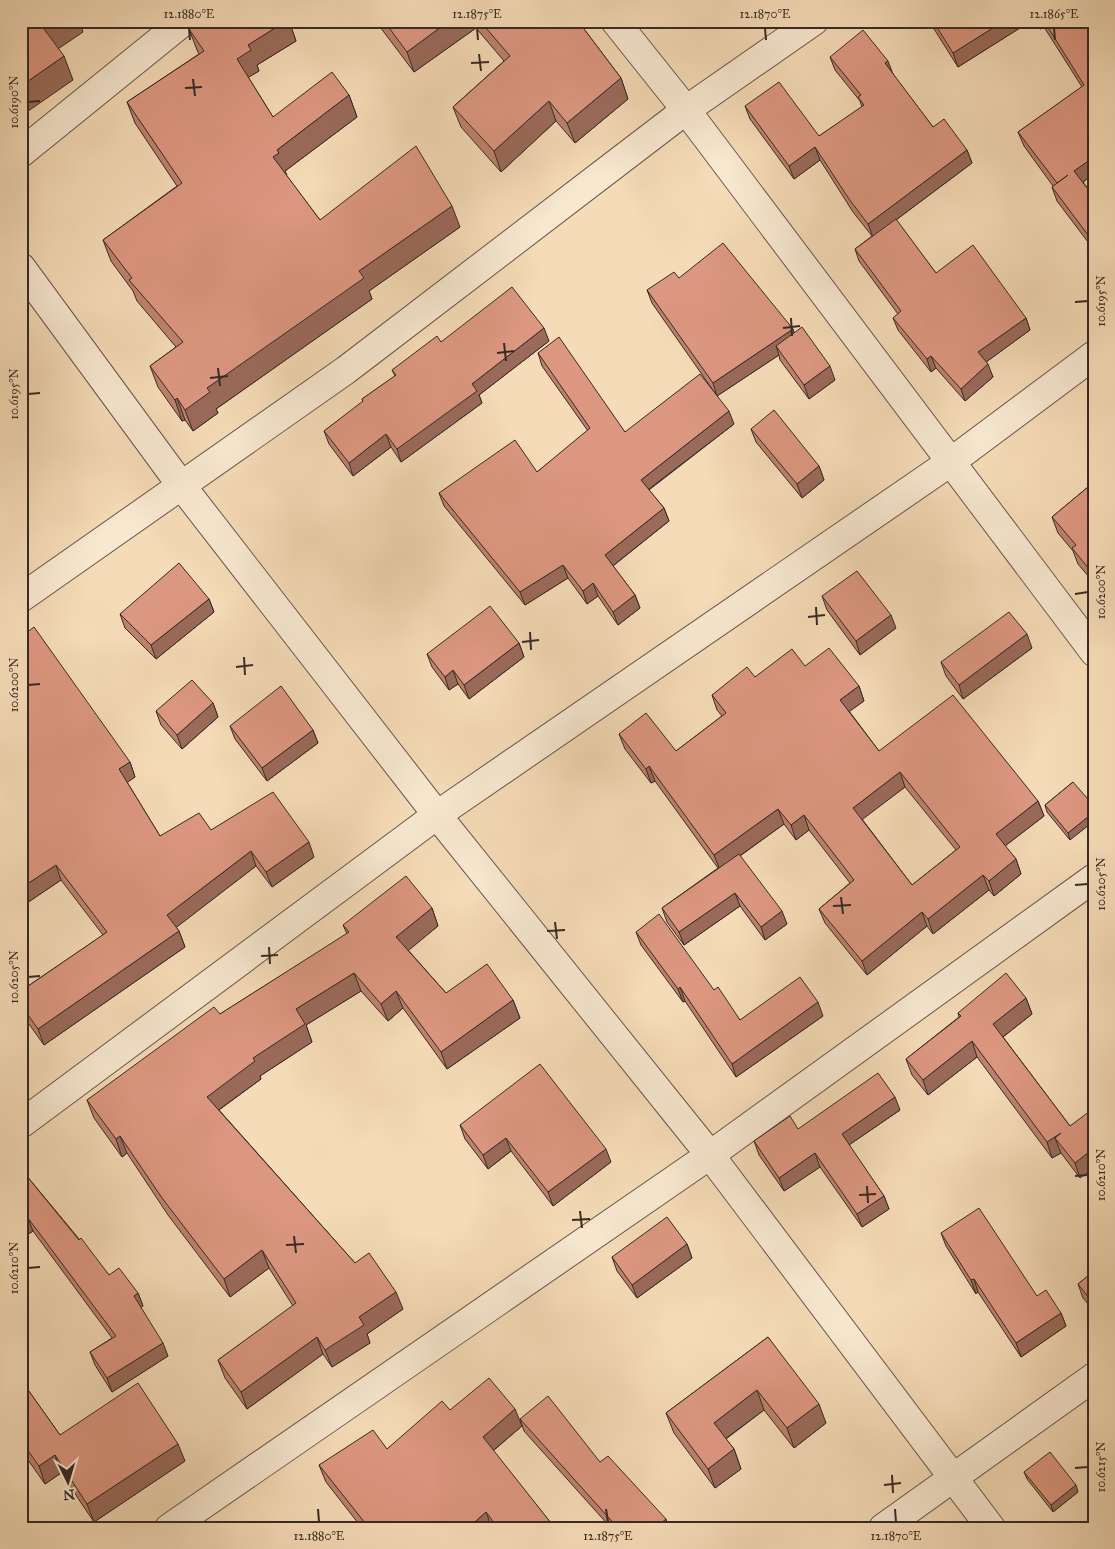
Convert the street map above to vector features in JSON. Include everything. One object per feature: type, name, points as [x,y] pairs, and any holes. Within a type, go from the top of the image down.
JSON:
[{"type":"street","points":[[21,153],[184,21]]},
{"type":"street","points":[[615,21],[686,110],[1094,652]]},
{"type":"street","points":[[21,598],[346,370],[686,110],[814,21]]},
{"type":"street","points":[[21,267],[181,485],[437,816],[710,1155],[991,1528]]},
{"type":"street","points":[[21,1124],[437,816],[952,461],[1094,354]]},
{"type":"street","points":[[169,1528],[710,1155],[1094,878]]},
{"type":"street","points":[[883,1528],[1094,1377]]},
{"type":"building","points":[[21,21],[55,21],[44,29],[64,56],[21,86]]},
{"type":"building","points":[[201,21],[286,21],[248,45],[251,50],[237,59],[273,117],[332,72],[349,95],[277,150],[279,153],[273,157],[320,220],[416,146],[452,206],[359,271],[364,278],[207,388],[210,392],[185,410],[177,398],[175,400],[150,366],[183,342],[129,280],[132,278],[103,240],[182,183],[127,102],[204,51],[189,29]]},
{"type":"building","points":[[384,21],[449,21],[407,52]]},
{"type":"building","points":[[480,21],[578,21],[621,78],[567,123],[549,101],[494,151],[453,107],[510,56]]},
{"type":"building","points":[[933,21],[1004,21],[953,53]]},
{"type":"building","points":[[1044,21],[1094,21],[1094,157],[1074,171],[1094,197],[1094,243],[1052,187],[1068,175],[1057,183],[1018,132],[1084,85]]},
{"type":"building","points":[[863,30],[888,61],[885,63],[933,127],[944,119],[967,150],[868,224],[815,147],[789,166],[745,106],[779,82],[819,136],[864,105],[858,97],[861,95],[830,57]]},
{"type":"building","points":[[896,219],[936,273],[973,245],[1026,318],[978,352],[988,364],[961,389],[931,356],[927,359],[893,318],[901,311],[855,249]]},
{"type":"building","points":[[723,243],[793,329],[713,383],[647,290],[674,272],[679,278]]},
{"type":"building","points":[[512,287],[544,328],[472,384],[477,391],[397,449],[386,434],[349,463],[324,431],[363,401],[362,399],[396,375],[392,370],[437,336],[441,342]]},
{"type":"building","points":[[802,327],[830,366],[804,385],[776,346]]},
{"type":"building","points":[[559,337],[625,432],[700,374],[729,411],[641,480],[664,508],[605,555],[635,595],[613,612],[593,583],[583,591],[563,565],[520,592],[439,493],[515,440],[537,472],[590,428],[538,353]]},
{"type":"building","points":[[774,410],[819,466],[797,484],[751,429]]},
{"type":"building","points":[[1094,482],[1094,517],[1092,519],[1094,521],[1094,575],[1072,548],[1076,545],[1052,517]]},
{"type":"building","points":[[179,563],[209,599],[151,645],[120,614]]},
{"type":"building","points":[[857,571],[891,615],[856,641],[822,596]]},
{"type":"building","points":[[490,606],[519,643],[464,685],[453,670],[445,677],[427,654]]},
{"type":"building","points":[[1009,612],[1027,634],[959,685],[941,662]]},
{"type":"building","points":[[34,627],[130,762],[119,769],[160,836],[199,813],[211,830],[273,792],[309,842],[266,872],[251,851],[167,915],[179,931],[38,1029],[21,1005],[21,991],[107,932],[56,865],[21,888],[21,637]]},
{"type":"building","points":[[829,648],[859,686],[840,700],[879,751],[953,695],[1038,801],[996,834],[1016,859],[989,881],[983,875],[928,919],[922,912],[862,961],[819,909],[854,880],[804,815],[791,825],[778,809],[714,855],[649,766],[646,769],[619,734],[646,713],[676,751],[726,713],[712,695],[747,667],[755,677],[792,649],[805,666]],"holes":[[[900,772],[960,847],[912,885],[853,808]]]},
{"type":"building","points":[[192,680],[213,703],[177,735],[156,711]]},
{"type":"building","points":[[281,686],[313,730],[262,768],[230,726]]},
{"type":"building","points":[[1073,782],[1094,806],[1094,812],[1068,833],[1045,805]]},
{"type":"building","points":[[739,854],[782,911],[761,927],[735,893],[679,932],[662,908]]},
{"type":"building","points":[[406,876],[432,908],[396,937],[446,993],[487,964],[513,1000],[441,1052],[396,991],[381,1004],[354,973],[296,1009],[305,1024],[253,1058],[255,1061],[207,1097],[355,1263],[369,1253],[396,1292],[359,1317],[364,1325],[325,1350],[317,1337],[241,1392],[218,1360],[296,1303],[262,1250],[224,1279],[162,1198],[120,1136],[116,1139],[87,1100],[214,1007],[220,1014],[349,932],[343,925]]},
{"type":"building","points":[[659,914],[714,990],[718,987],[740,1020],[800,977],[818,1002],[732,1064],[680,987],[678,989],[636,932]]},
{"type":"building","points":[[1006,973],[1026,998],[993,1024],[1070,1126],[1094,1108],[1094,1148],[1075,1163],[1055,1138],[1061,1133],[1047,1142],[972,1041],[923,1080],[906,1059],[961,1016],[958,1013]]},
{"type":"building","points":[[540,1064],[606,1149],[548,1192],[506,1138],[483,1155],[460,1125]]},
{"type":"building","points":[[878,1073],[895,1097],[842,1134],[884,1196],[857,1214],[815,1153],[779,1178],[754,1141],[790,1116],[798,1129]]},
{"type":"building","points":[[21,1169],[79,1240],[81,1238],[109,1275],[119,1268],[138,1293],[134,1296],[163,1343],[107,1378],[90,1352],[116,1336],[28,1218],[21,1222]]},
{"type":"building","points":[[979,1208],[1037,1296],[1046,1290],[1061,1313],[1016,1343],[974,1279],[971,1280],[941,1233]]},
{"type":"building","points":[[667,1217],[687,1244],[632,1285],[612,1257]]},
{"type":"building","points":[[1094,1271],[1094,1304],[1078,1284]]},
{"type":"building","points":[[768,1337],[819,1404],[787,1428],[757,1390],[714,1423],[734,1449],[708,1469],[666,1413]]},
{"type":"building","points":[[489,1378],[515,1409],[483,1437],[555,1528],[498,1528],[486,1512],[468,1528],[369,1528],[319,1465],[373,1430],[387,1449],[442,1401],[450,1410]]},
{"type":"building","points":[[21,1380],[60,1435],[138,1383],[178,1444],[87,1504],[55,1455],[39,1466],[21,1441]]},
{"type":"building","points":[[548,1396],[600,1462],[608,1456],[666,1519],[655,1528],[618,1528],[520,1419]]},
{"type":"building","points":[[1050,1452],[1076,1485],[1051,1505],[1024,1472]]}]
